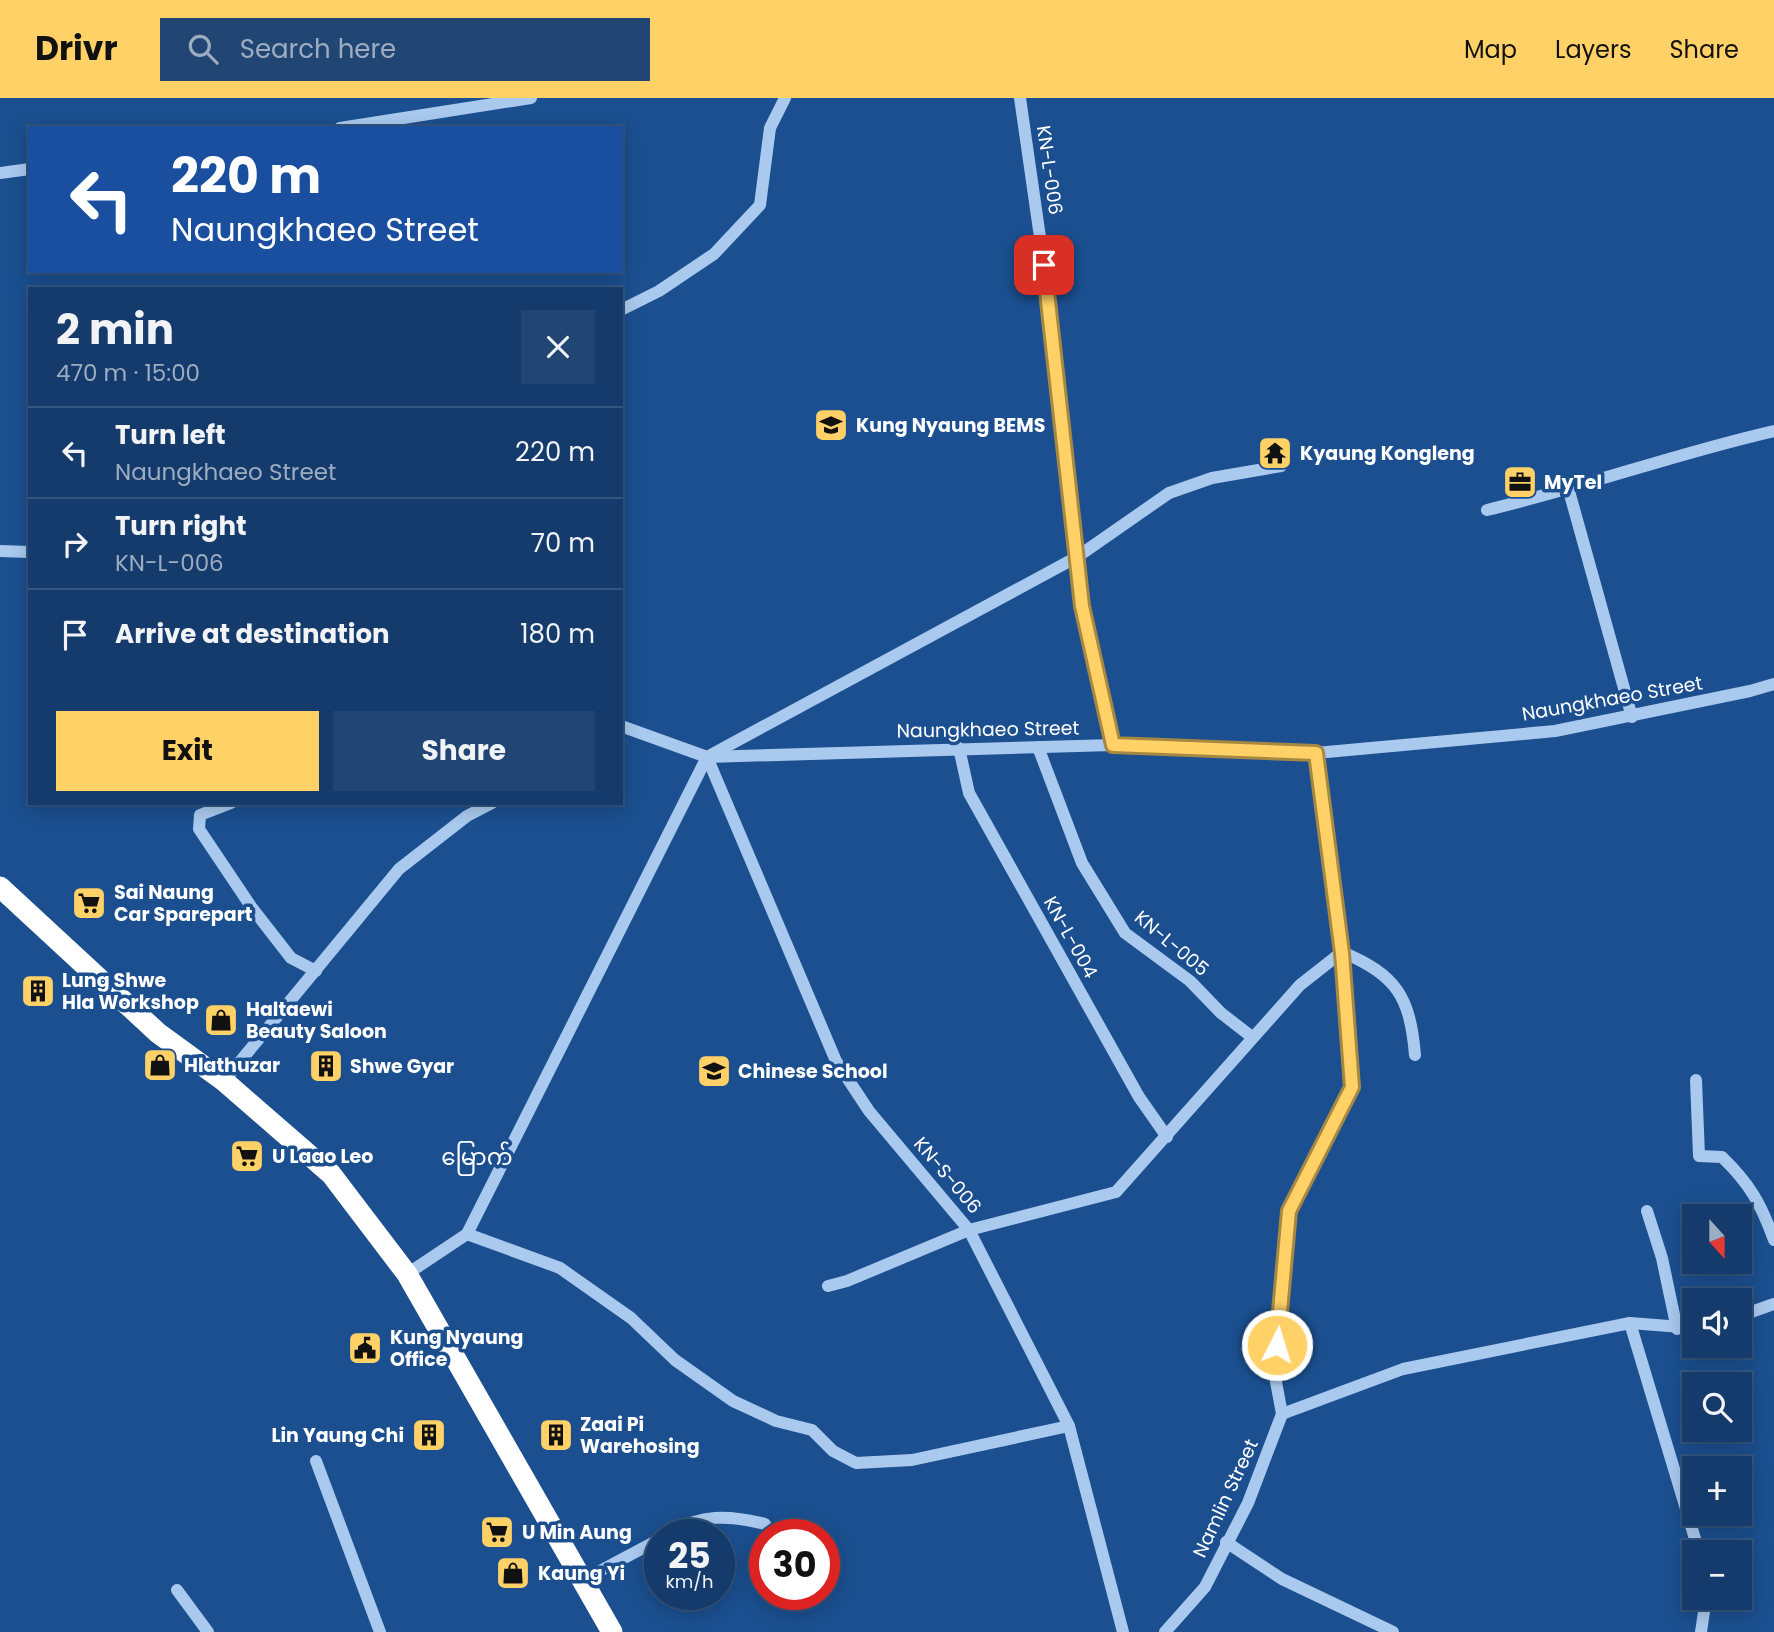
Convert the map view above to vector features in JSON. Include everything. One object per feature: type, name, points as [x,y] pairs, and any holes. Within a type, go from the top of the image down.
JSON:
[{"type":"highway","points":[[0,887],[158,1033],[224,1081],[331,1174],[407,1274],[612,1632]]},
{"type":"street","points":[[353,126],[531,98]]},
{"type":"street","points":[[623,309],[659,291],[713,254],[760,205],[770,128],[785,98]]},
{"type":"street","name":"KN-L-006","points":[[1020,98],[1044,265],[1082,606],[1113,745]]},
{"type":"street","points":[[0,173],[28,169]]},
{"type":"street","points":[[1487,510],[1569,491],[1728,442],[1774,431]]},
{"type":"street","points":[[407,1274],[467,1234],[707,757],[1077,557],[1169,493],[1212,478],[1281,466]]},
{"type":"street","points":[[1569,491],[1632,717]]},
{"type":"street","points":[[0,551],[28,552]]},
{"type":"street","name":"Naungkhaeo Street","points":[[623,728],[707,757],[1113,745],[1316,753],[1555,731],[1632,717],[1774,684]]},
{"type":"street","name":"KN-L-005","points":[[1038,747],[1082,863],[1125,933],[1190,981],[1221,1013],[1252,1037]]},
{"type":"street","name":"KN-L-004","points":[[959,748],[969,793],[1133,1086],[1167,1137]]},
{"type":"street","points":[[1316,753],[1342,953],[1352,1087],[1289,1211],[1274,1371],[1282,1414],[1403,1369],[1630,1323],[1682,1329]]},
{"type":"street","name":"KN-S-006","points":[[707,757],[836,1061],[869,1111],[970,1230],[1069,1426],[1123,1632]]},
{"type":"street","points":[[226,805],[200,814],[199,829],[251,908],[291,958],[316,971]]},
{"type":"street","points":[[224,1081],[399,869],[467,816],[488,805]]},
{"type":"street","points":[[828,1286],[847,1281],[970,1230],[1116,1192],[1300,985],[1342,953]]},
{"type":"street","points":[[1342,953],[1374,966],[1402,996],[1412,1023],[1415,1055]]},
{"type":"street","points":[[1696,1080],[1699,1156],[1722,1157],[1754,1190],[1774,1240]]},
{"type":"street","points":[[1647,1211],[1662,1258],[1677,1329]]},
{"type":"street","points":[[467,1234],[560,1268],[631,1318],[675,1360],[733,1401],[776,1421],[812,1430],[833,1451],[856,1463],[912,1461],[1069,1426]]},
{"type":"street","points":[[1752,1312],[1774,1304]]},
{"type":"street","points":[[1630,1323],[1695,1540]]},
{"type":"street","name":"Namlin Street","points":[[1165,1632],[1205,1587],[1248,1503],[1282,1414]]},
{"type":"street","points":[[316,1461],[380,1632]]},
{"type":"street","points":[[703,1519],[731,1516],[749,1520]]},
{"type":"street","points":[[1226,1542],[1282,1579],[1393,1632]]},
{"type":"street","points":[[583,1580],[644,1548]]},
{"type":"street","points":[[177,1590],[208,1632]]},
{"type":"street","points":[[1701,1632],[1704,1610]]},
{"type":"place","name":"Kung Nyaung BEMS","points":[[831,425]]},
{"type":"place","name":"Kyaung Kongleng","points":[[1275,453]]},
{"type":"place","name":"MyTel","points":[[1520,482]]},
{"type":"place","name":"Sai Naung Car Sparepart","points":[[89,903]]},
{"type":"place","name":"Lung Shwe Hla Workshop","points":[[38,991]]},
{"type":"place","name":"Haltaewi Beauty Saloon","points":[[221,1020]]},
{"type":"place","name":"Hlathuzar","points":[[160,1065]]},
{"type":"place","name":"Shwe Gyar","points":[[326,1066]]},
{"type":"place","name":"Chinese School","points":[[714,1071]]},
{"type":"place","name":"U Laao Leo","points":[[247,1156]]},
{"type":"place","name":"Kung Nyaung Office","points":[[365,1348]]},
{"type":"place","name":"Lin Yaung Chi","points":[[429,1435]]},
{"type":"place","name":"Zaai Pi Warehosing","points":[[556,1435]]},
{"type":"place","name":"U Min Aung","points":[[497,1532]]},
{"type":"place","name":"Kaung Yi","points":[[513,1573]]},
{"type":"district","name":"မြောက်","points":[[477,1157]]},
{"type":"route","points":[[1044,265],[1082,606],[1113,745],[1316,753],[1342,953],[1352,1087],[1289,1211],[1277,1345]]}]
